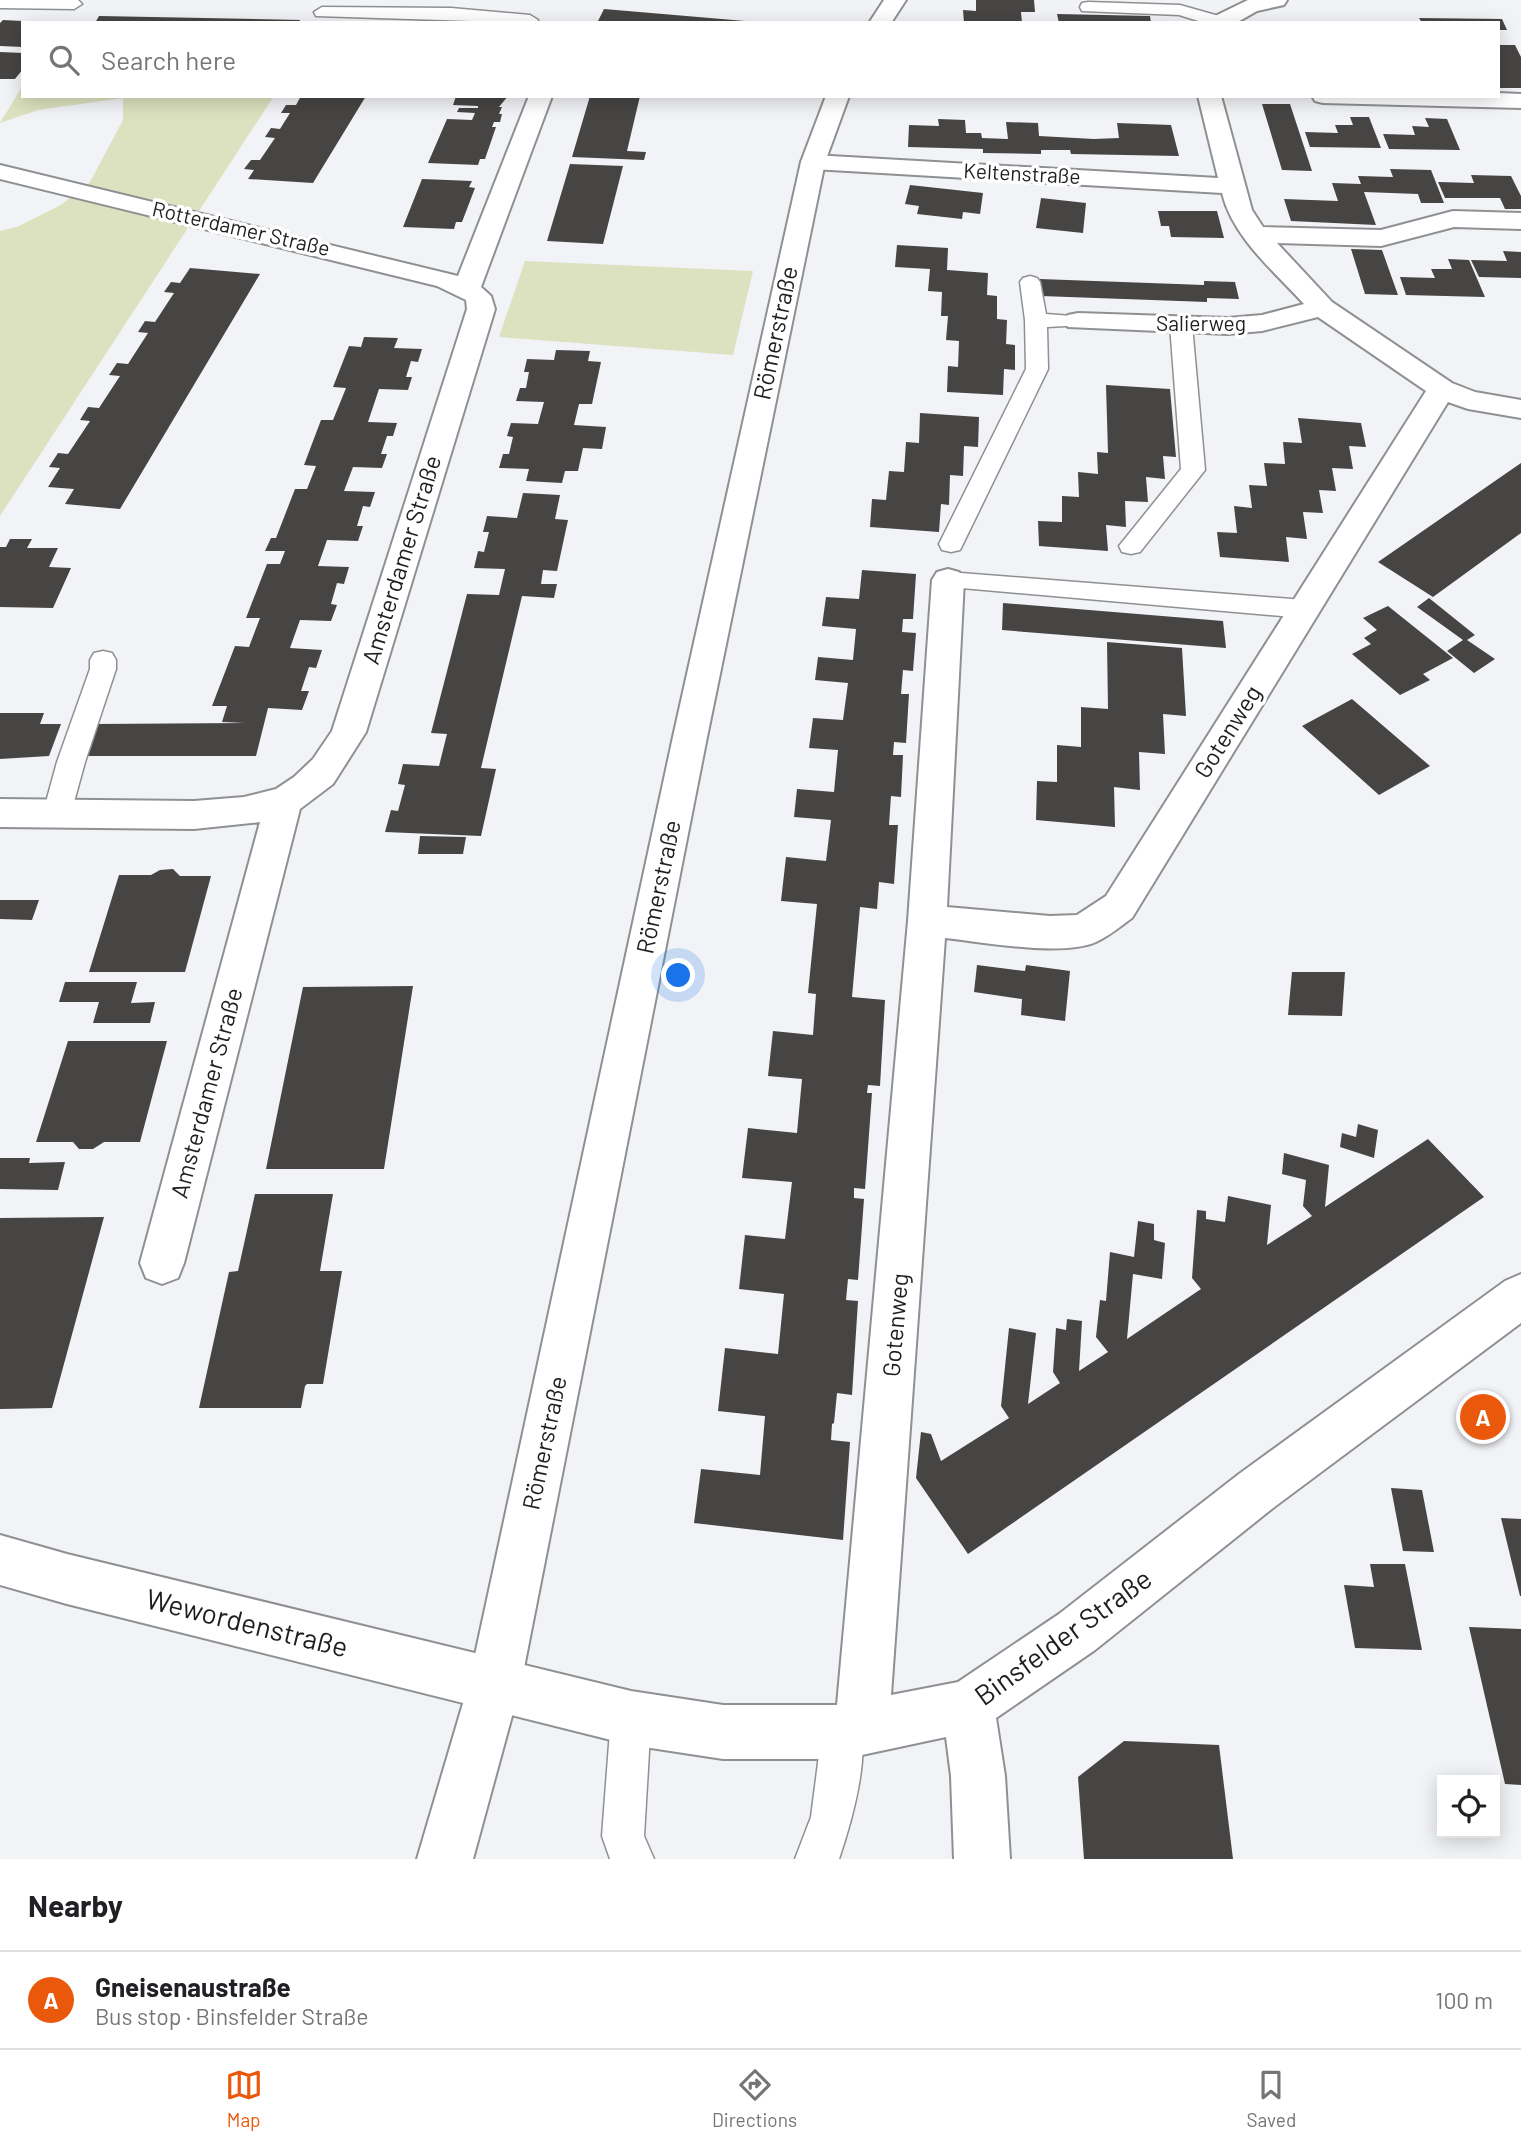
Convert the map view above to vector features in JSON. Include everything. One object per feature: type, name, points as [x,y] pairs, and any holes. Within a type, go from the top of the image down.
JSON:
[{"type":"street","points":[[881,21],[895,0]]},
{"type":"street","points":[[1222,21],[1250,6],[1276,0]]},
{"type":"street","name":"Amsterdamer Straße","points":[[0,813],[212,814],[252,809],[284,800],[307,788],[334,759],[349,732],[481,309],[473,292],[540,98]]},
{"type":"street","name":"Römerstraße","points":[[495,1683],[687,751],[813,162],[837,98]]},
{"type":"street","points":[[1210,98],[1239,210],[1255,235],[1322,307],[1442,389],[1468,400],[1521,409]]},
{"type":"street","points":[[1402,98],[1521,101]]},
{"type":"street","name":"Keltenstraße","points":[[813,162],[1232,186]]},
{"type":"street","name":"Rotterdamer Straße","points":[[0,172],[414,271],[473,292]]},
{"type":"street","points":[[1255,235],[1381,238],[1454,219],[1521,221]]},
{"type":"street","name":"Salierweg","points":[[1078,321],[1228,326],[1262,323],[1322,307]]},
{"type":"street","name":"Gotenweg","points":[[927,921],[1050,932],[1084,930],[1119,908],[1442,389]]},
{"type":"street","name":"Gotenweg","points":[[852,1731],[927,921],[948,580]]},
{"type":"street","name":"Amsterdamer Straße","points":[[162,1263],[284,800]]},
{"type":"street","name":"Binsfelder Straße","points":[[495,1683],[631,1718],[723,1732],[852,1731],[968,1706],[1077,1632],[1256,1491],[1521,1296]]},
{"type":"street","name":"Wewordenstraße","points":[[0,1560],[67,1579],[495,1683]]},
{"type":"street","points":[[445,1859],[495,1683]]},
{"type":"street","points":[[968,1706],[978,1776],[982,1859]]},
{"type":"lane","points":[[0,3],[74,4]]},
{"type":"lane","points":[[1088,7],[1180,10],[1217,21]]},
{"type":"lane","points":[[322,12],[451,13],[530,21]]},
{"type":"lane","points":[[951,544],[1037,369],[1030,282]]},
{"type":"lane","points":[[1035,320],[1078,321]]},
{"type":"lane","points":[[1131,546],[1193,471],[1181,325]]},
{"type":"lane","points":[[948,580],[1304,609]]},
{"type":"lane","points":[[57,813],[71,762],[103,669],[103,660]]},
{"type":"lane","points":[[631,1718],[623,1836],[632,1859]]},
{"type":"lane","points":[[817,1859],[832,1817],[852,1731]]},
{"type":"green space","points":[[21,88],[21,98],[123,98],[38,110],[0,123]]},
{"type":"green space","points":[[123,98],[273,98],[0,516],[0,231],[17,227],[61,205],[90,182],[123,120]]},
{"type":"green space","points":[[525,261],[753,271],[733,355],[499,337]]},
{"type":"building","points":[[976,0],[1034,0],[1035,12],[1021,12],[1022,21],[964,21],[963,10],[976,11]]},
{"type":"building","points":[[604,9],[745,21],[598,21]]},
{"type":"building","points":[[1057,14],[1150,16],[1151,21],[1059,21]]},
{"type":"building","points":[[99,16],[300,20],[300,21],[96,21]]},
{"type":"building","points":[[1419,18],[1502,19],[1507,30],[1500,30],[1500,21],[1421,21]]},
{"type":"building","points":[[3,20],[23,21],[21,47],[0,46],[0,23]]},
{"type":"building","points":[[1500,45],[1515,45],[1521,57],[1521,88],[1500,88]]},
{"type":"building","points":[[0,52],[21,53],[21,72],[15,79],[0,79]]},
{"type":"building","points":[[300,98],[365,98],[313,183],[248,179],[254,170],[244,169],[251,160],[260,160],[275,138],[265,137],[271,128],[280,129],[290,113],[281,113],[286,105],[296,105]]},
{"type":"building","points":[[455,98],[506,98],[499,107],[502,107],[500,122],[494,122],[492,127],[496,127],[485,159],[480,159],[478,165],[428,163],[447,119],[472,120],[475,113],[457,112],[459,108],[478,108],[453,105]]},
{"type":"building","points":[[589,98],[640,98],[627,151],[646,152],[644,160],[572,157]]},
{"type":"building","points":[[1262,104],[1290,104],[1312,171],[1282,170]]},
{"type":"building","points":[[1350,117],[1369,117],[1381,148],[1310,147],[1305,132],[1338,133],[1335,125],[1353,125]]},
{"type":"building","points":[[1425,118],[1447,119],[1460,150],[1389,149],[1383,134],[1415,135],[1412,126],[1429,127]]},
{"type":"building","points":[[938,119],[965,120],[966,133],[981,133],[982,138],[1008,139],[1006,122],[1038,123],[1039,136],[1094,139],[1119,138],[1117,123],[1171,125],[1179,156],[1071,154],[1070,150],[1041,150],[1041,154],[983,153],[983,149],[908,147],[909,125],[939,126]]},
{"type":"building","points":[[570,164],[623,166],[603,244],[547,241]]},
{"type":"building","points":[[1390,169],[1431,170],[1444,203],[1421,203],[1418,194],[1364,192],[1376,225],[1291,221],[1284,199],[1338,201],[1332,183],[1361,184],[1358,176],[1393,177]]},
{"type":"building","points":[[1471,175],[1511,176],[1521,196],[1521,209],[1505,209],[1500,198],[1445,198],[1438,182],[1474,183]]},
{"type":"building","points":[[422,179],[472,181],[469,187],[475,188],[462,222],[456,222],[454,229],[403,227]]},
{"type":"building","points":[[910,185],[983,193],[980,214],[963,212],[962,219],[917,214],[919,206],[905,204]]},
{"type":"building","points":[[1041,198],[1086,203],[1083,233],[1036,228]]},
{"type":"building","points":[[1158,211],[1217,211],[1224,238],[1171,237],[1169,226],[1161,226]]},
{"type":"building","points":[[897,245],[948,248],[947,270],[988,273],[987,295],[997,296],[997,319],[1007,320],[1006,344],[1015,345],[1015,370],[1004,369],[1003,395],[947,392],[948,366],[958,367],[959,341],[946,340],[948,316],[941,316],[942,292],[928,291],[930,269],[895,267]]},
{"type":"building","points":[[1351,249],[1382,250],[1398,295],[1365,294]]},
{"type":"building","points":[[1503,251],[1521,252],[1521,278],[1479,277],[1471,260],[1507,261]]},
{"type":"building","points":[[1448,259],[1469,260],[1485,297],[1406,295],[1400,277],[1435,278],[1431,269],[1452,269]]},
{"type":"building","points":[[190,268],[260,274],[120,509],[65,504],[74,489],[48,487],[60,468],[49,467],[58,453],[68,454],[90,421],[80,420],[88,407],[99,408],[120,376],[109,375],[117,363],[128,364],[148,333],[138,332],[145,321],[155,322],[174,293],[164,292],[171,282],[180,283]]},
{"type":"building","points":[[1040,279],[1204,285],[1204,281],[1235,282],[1239,299],[1207,298],[1207,302],[1041,296]]},
{"type":"building","points":[[364,337],[398,338],[394,348],[422,349],[418,362],[411,361],[406,377],[412,377],[408,390],[379,389],[368,422],[397,423],[393,436],[387,436],[381,454],[387,454],[382,468],[353,467],[344,491],[375,492],[370,507],[363,506],[357,526],[363,526],[358,541],[327,540],[318,566],[349,567],[344,584],[337,583],[331,604],[337,605],[331,621],[300,620],[290,648],[322,650],[316,668],[309,667],[301,691],[309,691],[302,710],[268,708],[256,756],[84,756],[96,724],[245,723],[222,722],[227,706],[212,706],[235,646],[249,647],[260,618],[246,618],[267,564],[280,564],[285,551],[265,551],[271,538],[276,538],[295,489],[307,489],[316,466],[304,465],[321,420],[333,420],[346,388],[333,387],[349,346],[361,347]]},
{"type":"building","points":[[556,350],[590,351],[588,361],[601,362],[592,404],[579,404],[574,425],[606,427],[602,449],[583,448],[578,471],[565,471],[562,483],[526,481],[529,469],[499,468],[503,454],[509,454],[513,437],[507,436],[511,423],[538,424],[544,402],[516,401],[520,388],[526,388],[529,372],[524,372],[527,359],[554,360]]},
{"type":"building","points":[[1106,385],[1170,389],[1176,457],[1163,456],[1165,479],[1146,477],[1148,502],[1125,501],[1126,527],[1106,525],[1108,551],[1039,546],[1038,521],[1062,522],[1062,496],[1079,497],[1078,472],[1098,474],[1097,452],[1108,453]]},
{"type":"building","points":[[920,413],[979,417],[978,447],[964,446],[963,476],[950,475],[949,505],[941,504],[939,532],[870,527],[872,499],[886,500],[889,471],[904,472],[906,442],[919,443]]},
{"type":"building","points":[[1298,418],[1361,423],[1366,447],[1349,446],[1353,469],[1332,468],[1336,491],[1319,490],[1323,513],[1303,512],[1307,539],[1286,537],[1289,562],[1220,557],[1217,532],[1237,533],[1234,506],[1252,508],[1249,485],[1267,486],[1264,463],[1285,464],[1283,442],[1302,443]]},
{"type":"building","points":[[1521,463],[1521,533],[1433,597],[1378,562]]},
{"type":"building","points":[[523,493],[560,495],[555,519],[568,520],[557,571],[543,570],[541,584],[557,584],[554,598],[522,596],[481,768],[496,769],[481,836],[385,832],[391,810],[398,811],[405,785],[398,784],[403,764],[439,766],[447,734],[431,733],[467,594],[499,595],[505,569],[474,568],[478,551],[484,552],[489,532],[483,532],[487,516],[517,518]]},
{"type":"building","points":[[10,539],[32,539],[27,548],[58,548],[49,567],[71,568],[53,608],[0,607],[0,547],[6,547]]},
{"type":"building","points":[[862,570],[916,574],[913,619],[903,619],[902,632],[916,633],[913,671],[903,670],[901,694],[909,694],[906,743],[894,742],[893,755],[903,755],[901,797],[891,796],[889,825],[898,825],[894,884],[879,882],[877,909],[860,907],[852,997],[885,1000],[880,1086],[868,1085],[867,1093],[872,1093],[865,1189],[854,1188],[854,1198],[864,1199],[858,1280],[848,1279],[846,1300],[858,1301],[852,1395],[837,1393],[832,1424],[831,1440],[850,1442],[843,1540],[694,1523],[701,1469],[760,1475],[765,1416],[718,1411],[725,1348],[778,1354],[784,1294],[739,1289],[745,1235],[785,1239],[792,1182],[742,1178],[748,1128],[797,1133],[802,1079],[768,1076],[773,1031],[813,1035],[816,994],[808,993],[817,904],[781,901],[786,857],[826,861],[831,820],[794,817],[797,789],[834,792],[838,750],[809,748],[813,718],[843,720],[848,683],[815,680],[818,657],[853,660],[856,629],[822,626],[826,597],[859,599]]},
{"type":"building","points":[[1429,598],[1475,635],[1467,640],[1495,659],[1474,673],[1447,651],[1463,640],[1417,607]]},
{"type":"building","points":[[1003,603],[1223,621],[1226,648],[1002,630]]},
{"type":"building","points":[[1388,606],[1453,658],[1423,674],[1430,680],[1400,695],[1352,654],[1371,644],[1364,638],[1377,630],[1363,618]]},
{"type":"building","points":[[1107,642],[1182,648],[1186,716],[1163,714],[1165,754],[1139,752],[1140,790],[1114,787],[1115,827],[1036,820],[1037,781],[1057,782],[1057,745],[1081,747],[1081,707],[1108,709]]},
{"type":"building","points":[[1352,699],[1430,766],[1379,795],[1302,726]]},
{"type":"building","points":[[0,713],[44,713],[40,724],[61,724],[49,756],[0,759]]},
{"type":"building","points":[[420,836],[466,837],[463,854],[418,854]]},
{"type":"building","points":[[173,869],[180,876],[211,876],[185,972],[89,972],[119,875],[151,875],[160,870]]},
{"type":"building","points":[[0,900],[39,900],[32,920],[0,919]]},
{"type":"building","points":[[977,965],[1025,971],[1026,965],[1070,971],[1065,1021],[1021,1015],[1022,999],[974,992]]},
{"type":"building","points":[[1292,972],[1345,972],[1342,1016],[1288,1015]]},
{"type":"building","points":[[65,982],[137,982],[131,1003],[155,1002],[150,1023],[93,1023],[99,1002],[59,1002]]},
{"type":"building","points":[[413,986],[384,1169],[266,1169],[303,987]]},
{"type":"building","points":[[68,1041],[167,1041],[140,1142],[104,1142],[93,1149],[79,1149],[73,1142],[36,1142]]},
{"type":"building","points":[[1358,1124],[1378,1130],[1374,1158],[1340,1147],[1342,1133],[1356,1137]]},
{"type":"building","points":[[1428,1139],[1484,1197],[968,1554],[916,1478],[921,1432],[931,1434],[941,1461],[1009,1418],[1001,1406],[1009,1328],[1036,1333],[1028,1404],[1060,1383],[1053,1372],[1056,1328],[1066,1330],[1067,1319],[1082,1321],[1079,1371],[1108,1352],[1096,1337],[1100,1300],[1106,1301],[1110,1252],[1134,1257],[1138,1221],[1154,1224],[1154,1240],[1165,1243],[1162,1279],[1133,1274],[1127,1339],[1201,1289],[1192,1278],[1197,1210],[1206,1211],[1206,1219],[1225,1222],[1228,1196],[1271,1205],[1267,1245],[1312,1216],[1303,1206],[1306,1180],[1282,1174],[1284,1153],[1329,1165],[1325,1207]]},
{"type":"building","points":[[0,1158],[30,1158],[29,1163],[65,1162],[58,1190],[0,1189]]},
{"type":"building","points":[[255,1194],[333,1194],[320,1271],[342,1271],[323,1384],[305,1386],[301,1408],[199,1408],[229,1272],[238,1271]]},
{"type":"building","points":[[104,1217],[52,1408],[0,1409],[0,1218]]},
{"type":"building","points":[[1391,1488],[1422,1490],[1434,1552],[1403,1551]]},
{"type":"building","points":[[1501,1518],[1521,1519],[1521,1596],[1520,1596]]},
{"type":"building","points":[[1370,1564],[1405,1564],[1422,1650],[1355,1648],[1344,1585],[1374,1587]]},
{"type":"building","points":[[1469,1627],[1521,1629],[1521,1785],[1505,1784]]},
{"type":"building","points":[[1124,1741],[1219,1745],[1233,1859],[1084,1859],[1078,1777]]},
{"type":"place","name":"Gneisenaustraße","points":[[1483,1417]]}]
